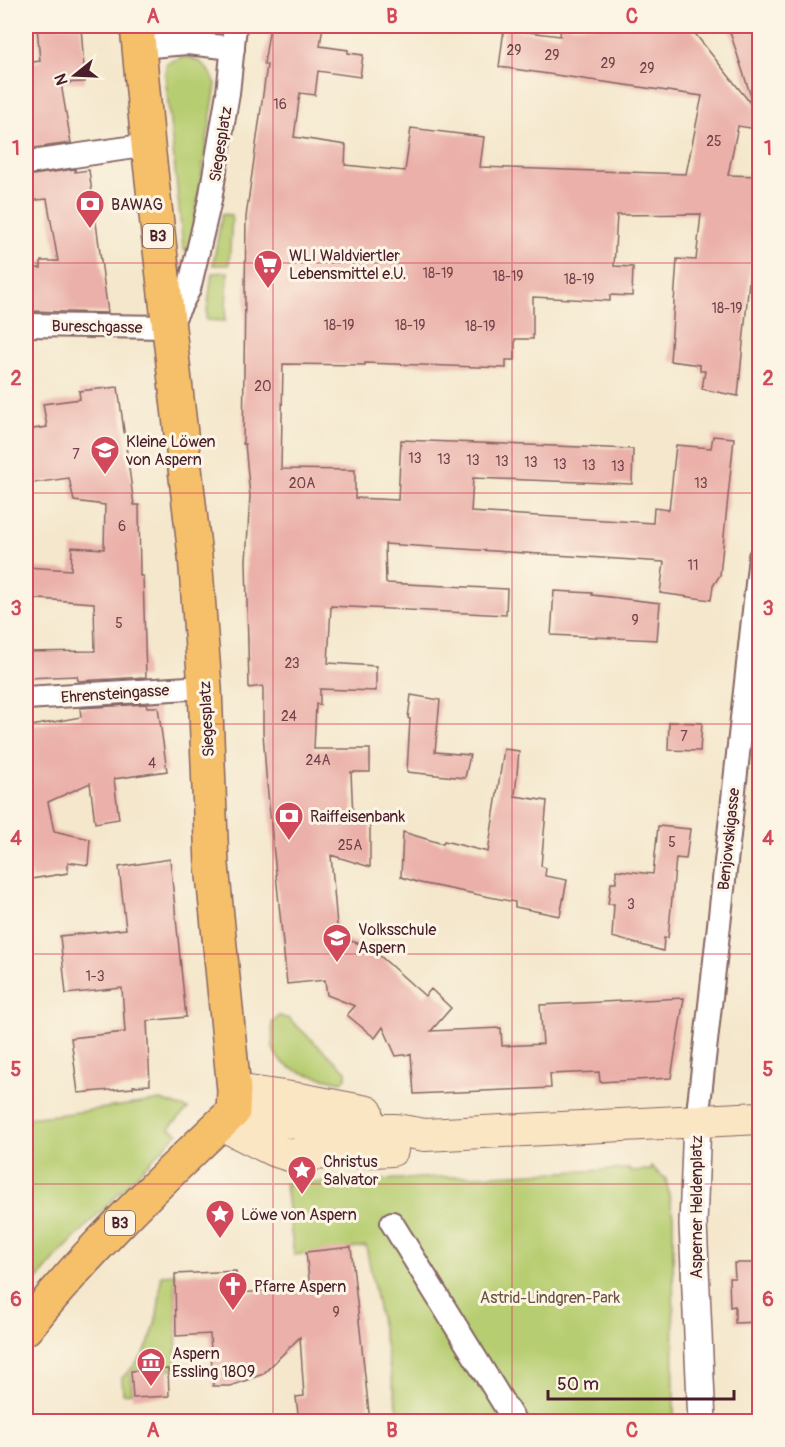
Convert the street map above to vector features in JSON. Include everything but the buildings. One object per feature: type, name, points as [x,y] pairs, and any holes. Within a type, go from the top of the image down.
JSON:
[{"type":"main road","name":"Siegesplatz","points":[[138,36],[148,145],[195,556],[205,687],[212,865],[230,1109]]},
{"type":"main road","points":[[230,1109],[396,1116],[425,1135]]},
{"type":"main road","name":"Asperner Heldenplatz","points":[[230,1109],[273,1150],[289,1155],[397,1150],[425,1135],[697,1122]]},
{"type":"main road","name":"B3","points":[[26,1328],[89,1254],[230,1109]]},
{"type":"main road","points":[[697,1122],[759,1118]]},
{"type":"street","name":"Siegesplatz","points":[[138,36],[187,43],[234,37],[228,93],[210,201],[189,289],[169,327]]},
{"type":"street","points":[[26,163],[148,145]]},
{"type":"street","name":"Bureschgasse","points":[[26,326],[169,327]]},
{"type":"street","name":"Benjowskigasse","points":[[697,1122],[759,557]]},
{"type":"street","name":"Ehrensteingasse","points":[[26,699],[205,687]]},
{"type":"street","name":"Asperner Heldenplatz","points":[[697,1122],[693,1224],[702,1422]]},
{"type":"street","points":[[392,1223],[515,1422]]},
{"type":"green space","points":[[182,57],[194,59],[203,65],[216,84],[190,247],[185,251],[165,73],[167,63]]},
{"type":"green space","points":[[222,214],[232,215],[229,265],[213,265]]},
{"type":"green space","points":[[228,272],[225,321],[206,320],[212,273]]},
{"type":"green space","points":[[279,1016],[289,1019],[346,1071],[346,1078],[341,1082],[301,1072],[283,1063],[273,1047],[272,1023]]},
{"type":"green space","points":[[162,1100],[188,1109],[169,1128],[178,1133],[60,1253],[26,1293],[26,1118]]},
{"type":"green space","name":"Astrid-Lindgren-Park","points":[[651,1167],[666,1179],[673,1216],[674,1421],[400,1421],[366,1246],[294,1255],[285,1184],[629,1169],[629,1171],[651,1170]]},
{"type":"green space","points":[[175,1274],[177,1370],[136,1370],[131,1375],[132,1393],[123,1394],[122,1378],[142,1356],[152,1334],[159,1305],[161,1275]]},
{"type":"place","name":"BAWAG","points":[[90,230]]},
{"type":"place","name":"WLI Waldviertler Lebensmittel e.U.","points":[[268,290]]},
{"type":"place","name":"Kleine Löwen von Aspern","points":[[105,476]]},
{"type":"place","name":"Raiffeisenbank","points":[[289,842]]},
{"type":"place","name":"Volksschule Aspern","points":[[337,964]]},
{"type":"place","name":"Christus Salvator","points":[[302,1196]]},
{"type":"place","name":"Löwe von Aspern","points":[[220,1240]]},
{"type":"place","name":"Pfarre Aspern","points":[[233,1312]]},
{"type":"place","name":"Aspern Essling 1809","points":[[151,1388]]}]
